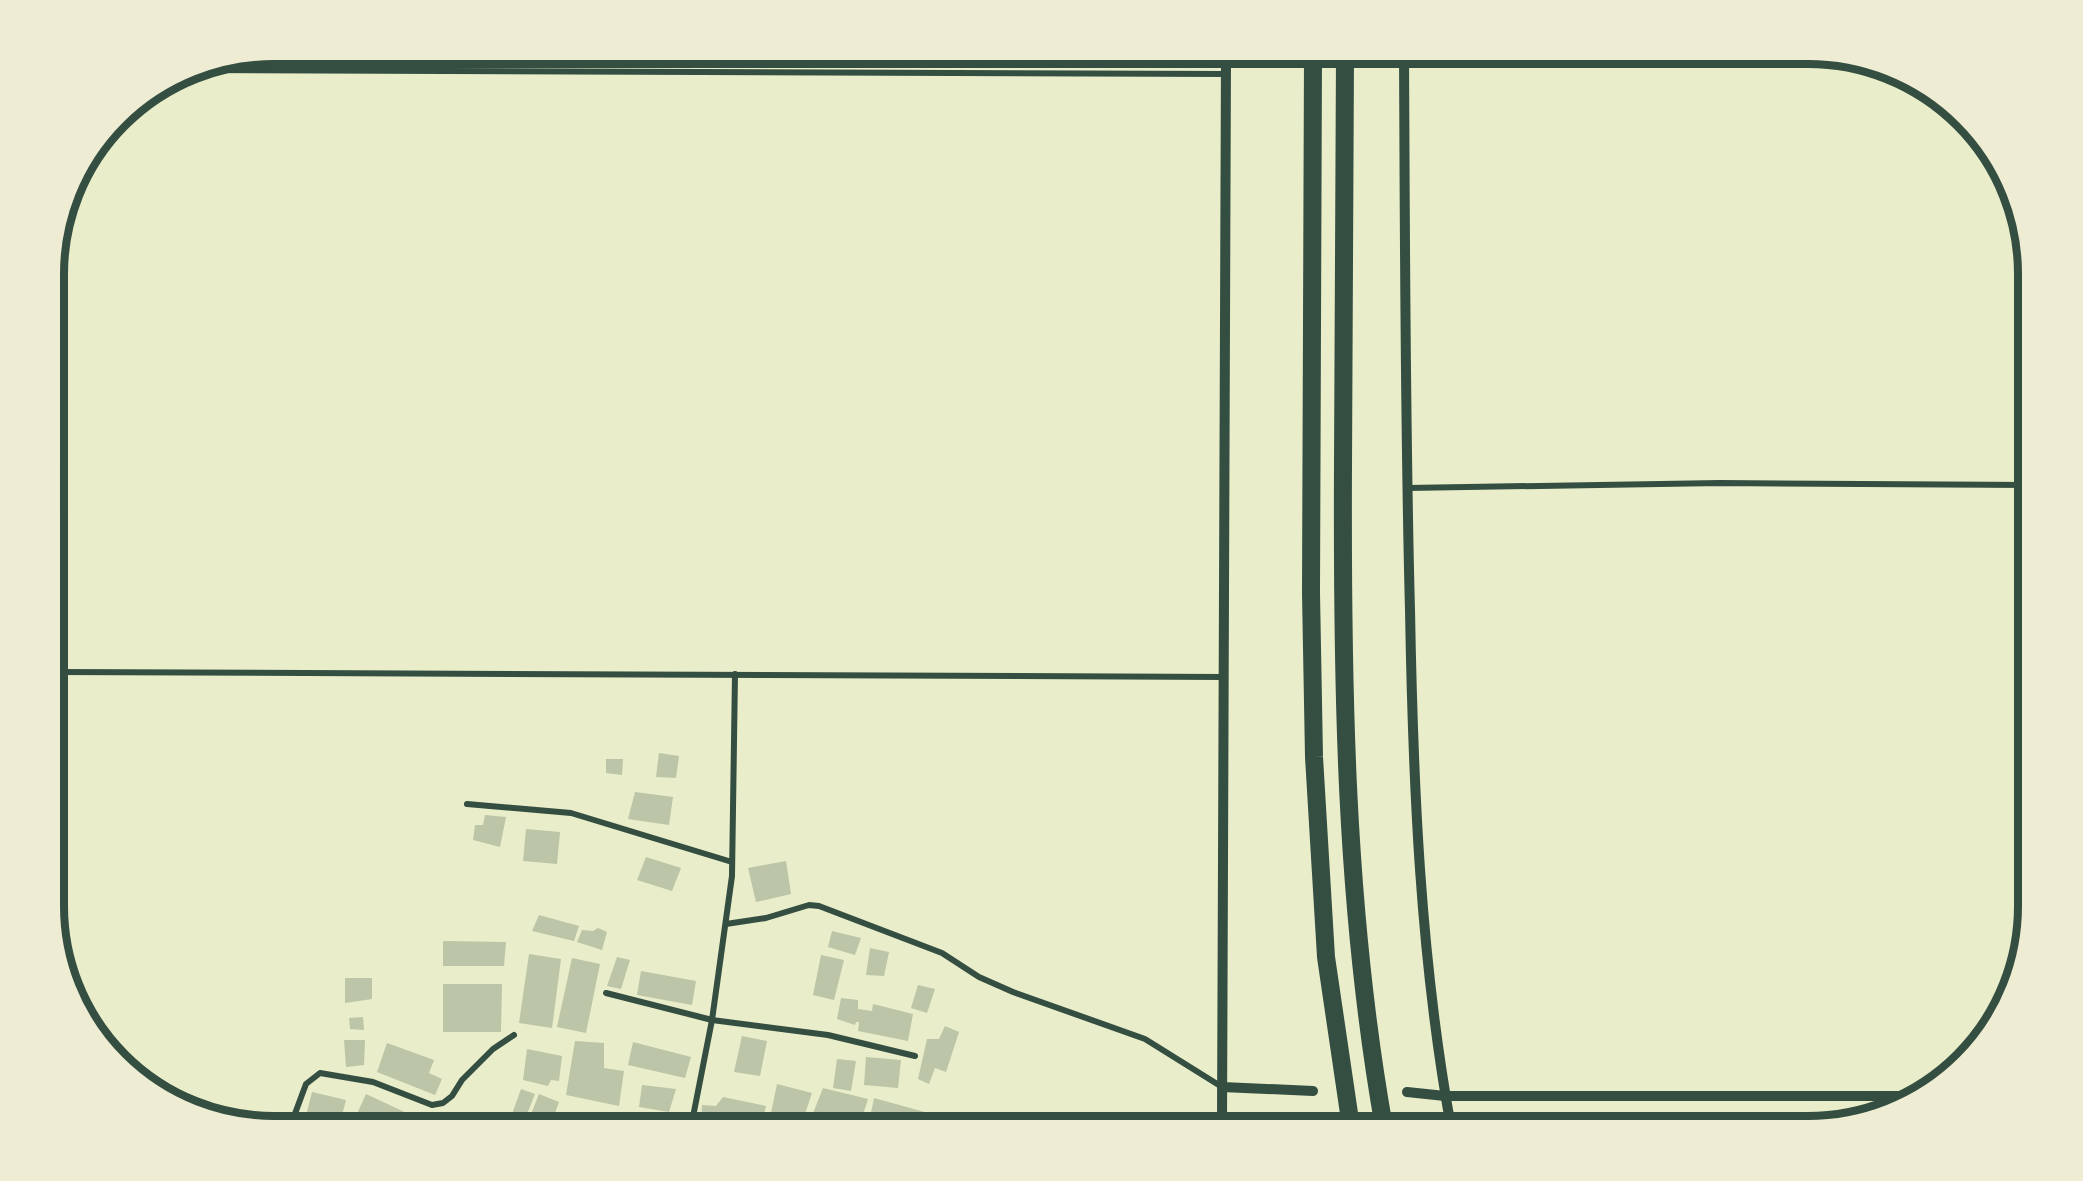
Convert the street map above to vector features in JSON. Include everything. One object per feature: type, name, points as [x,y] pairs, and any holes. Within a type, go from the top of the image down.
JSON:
[{"type":"highway","points":[[1313,64],[1311,593],[1314,757],[1326,957],[1349,1116]]},
{"type":"highway","points":[[1345,64],[1343,593],[1345,756],[1359,951],[1372,1061],[1382,1116]]},
{"type":"street","points":[[1222,1116],[1226,64]]},
{"type":"street","points":[[1404,64],[1407,488],[1412,706],[1423,909],[1449,1116]]},
{"type":"street","points":[[229,70],[1226,74]]},
{"type":"street","points":[[1407,488],[1720,483],[2018,485]]},
{"type":"street","points":[[64,672],[1225,677]]},
{"type":"street","points":[[693,1116],[712,1020],[726,924],[732,862],[735,674]]},
{"type":"street","points":[[467,804],[571,813],[732,862]]},
{"type":"street","points":[[726,924],[766,918],[809,905],[819,906],[942,953],[979,977],[1012,992],[1145,1039],[1222,1087],[1313,1091]]},
{"type":"street","points":[[606,993],[712,1020],[828,1035],[915,1056]]},
{"type":"street","points":[[294,1116],[306,1084],[320,1072],[373,1082],[432,1105],[443,1103],[452,1096],[462,1080],[493,1049],[514,1035]]},
{"type":"street","points":[[1407,1092],[1445,1096],[1899,1096]]},
{"type":"building","points":[[659,753],[679,756],[676,778],[656,777]]},
{"type":"building","points":[[606,759],[623,759],[622,775],[606,773]]},
{"type":"building","points":[[635,792],[673,797],[669,825],[628,819]]},
{"type":"building","points":[[485,815],[506,817],[500,847],[473,840],[475,825],[483,825]]},
{"type":"building","points":[[526,829],[560,832],[557,864],[523,861]]},
{"type":"building","points":[[646,857],[681,868],[672,891],[637,880]]},
{"type":"building","points":[[786,861],[791,894],[756,902],[748,868]]},
{"type":"building","points":[[539,915],[579,926],[574,941],[532,931]]},
{"type":"building","points":[[598,928],[607,932],[602,950],[577,942],[582,930],[593,931]]},
{"type":"building","points":[[832,931],[861,938],[855,955],[828,947]]},
{"type":"building","points":[[443,941],[506,942],[504,966],[443,966]]},
{"type":"building","points":[[870,948],[889,952],[884,976],[866,975]]},
{"type":"building","points":[[529,954],[561,959],[552,1028],[519,1023]]},
{"type":"building","points":[[821,955],[844,960],[834,1000],[813,995]]},
{"type":"building","points":[[617,957],[630,960],[621,989],[607,986]]},
{"type":"building","points":[[572,958],[600,964],[586,1033],[557,1027]]},
{"type":"building","points":[[641,971],[696,981],[692,1005],[637,995]]},
{"type":"building","points":[[345,978],[372,978],[372,999],[345,1003]]},
{"type":"building","points":[[443,984],[502,984],[501,1032],[443,1032]]},
{"type":"building","points":[[918,985],[935,989],[927,1013],[911,1008]]},
{"type":"building","points":[[841,998],[858,1000],[858,1009],[872,1011],[873,1004],[913,1014],[908,1041],[858,1031],[859,1022],[855,1025],[837,1019]]},
{"type":"building","points":[[363,1017],[364,1030],[350,1029],[349,1018]]},
{"type":"building","points":[[945,1026],[959,1032],[946,1072],[935,1068],[929,1084],[918,1079],[927,1039],[939,1039]]},
{"type":"building","points":[[742,1036],[767,1041],[760,1076],[734,1072]]},
{"type":"building","points":[[344,1040],[365,1040],[364,1065],[346,1067]]},
{"type":"building","points":[[575,1041],[604,1043],[604,1068],[624,1071],[619,1106],[566,1095]]},
{"type":"building","points":[[633,1042],[691,1057],[685,1078],[628,1065]]},
{"type":"building","points":[[387,1043],[434,1060],[429,1073],[442,1079],[435,1095],[377,1072]]},
{"type":"building","points":[[527,1049],[562,1056],[559,1081],[551,1080],[548,1086],[523,1080]]},
{"type":"building","points":[[866,1057],[901,1060],[898,1088],[864,1085]]},
{"type":"building","points":[[837,1059],[856,1061],[851,1091],[833,1088]]},
{"type":"building","points":[[777,1084],[812,1093],[804,1116],[771,1113]]},
{"type":"building","points":[[642,1085],[676,1089],[669,1112],[639,1107]]},
{"type":"building","points":[[823,1088],[868,1099],[863,1116],[812,1116]]},
{"type":"building","points":[[521,1089],[535,1094],[526,1116],[512,1114]]},
{"type":"building","points":[[312,1092],[346,1100],[342,1116],[306,1116]]},
{"type":"building","points":[[366,1094],[413,1116],[356,1116]]},
{"type":"building","points":[[539,1094],[559,1102],[554,1116],[530,1116]]},
{"type":"building","points":[[723,1097],[766,1106],[764,1116],[702,1116],[702,1105],[716,1106]]},
{"type":"building","points":[[874,1098],[939,1116],[870,1116]]}]
